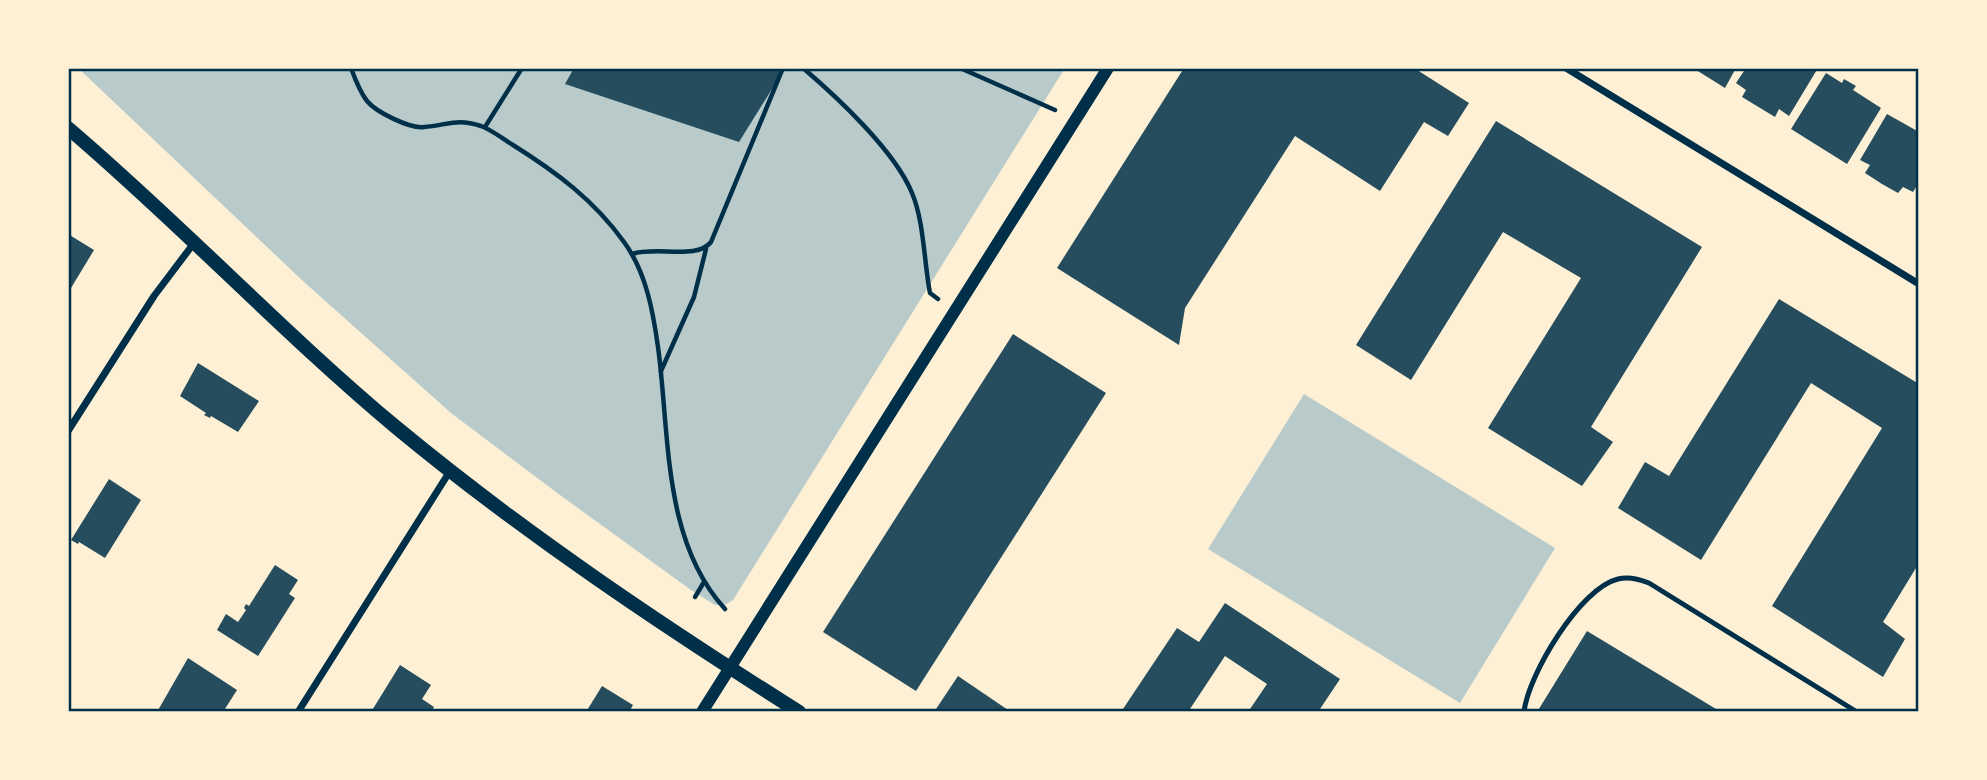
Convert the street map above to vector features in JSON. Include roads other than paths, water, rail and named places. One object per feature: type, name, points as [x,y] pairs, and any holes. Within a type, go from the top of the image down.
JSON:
[{"type":"main road","points":[[68,128],[363,398],[451,471],[577,566],[799,712]]},
{"type":"street","points":[[702,712],[1108,68]]},
{"type":"street","points":[[1566,68],[1919,284]]},
{"type":"street","points":[[68,431],[159,289],[194,243]]},
{"type":"street","points":[[298,712],[451,471]]},
{"type":"lane","points":[[1524,712],[1531,686],[1545,659],[1581,607],[1608,582],[1629,578],[1649,583],[1857,712]]}]
